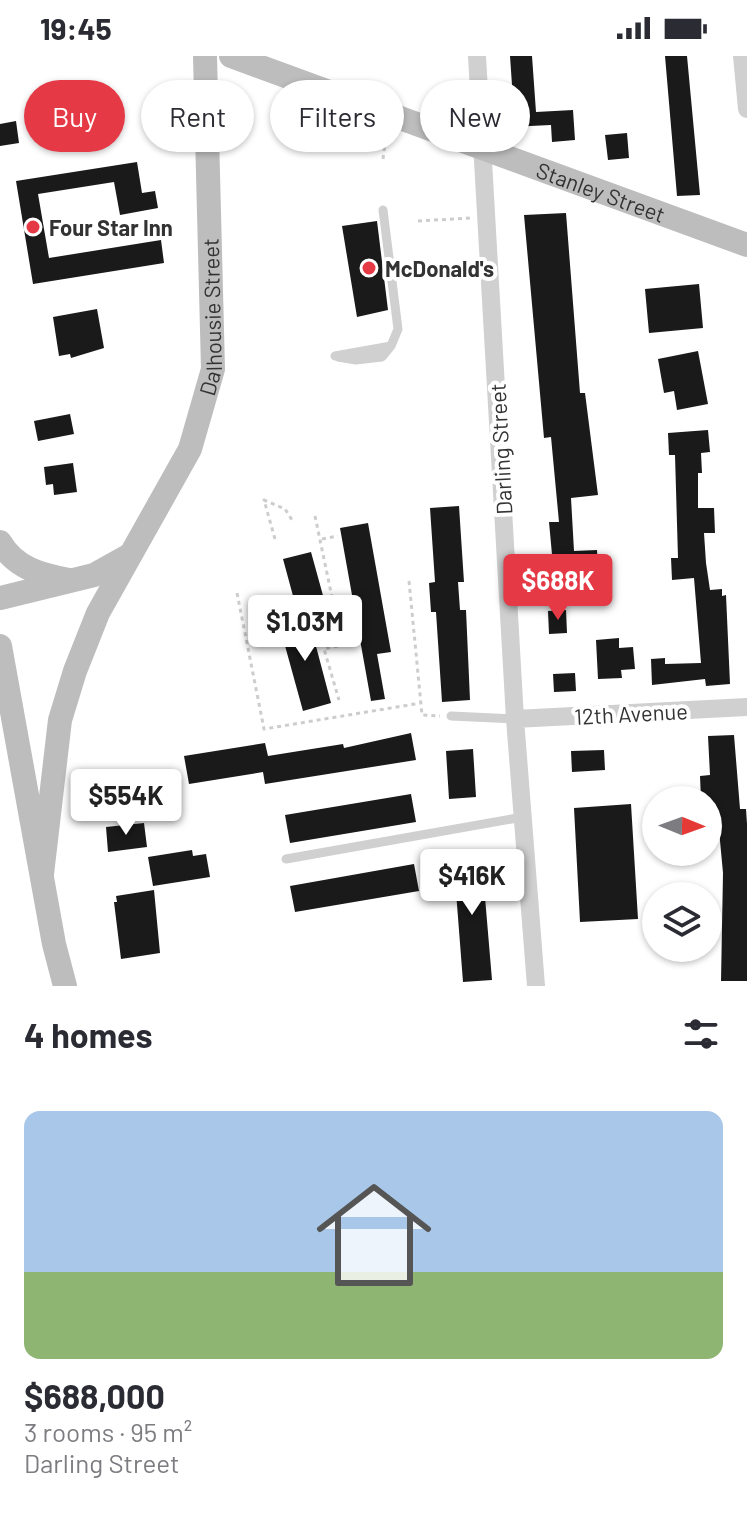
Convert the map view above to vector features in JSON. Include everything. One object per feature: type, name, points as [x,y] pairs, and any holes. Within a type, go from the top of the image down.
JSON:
[{"type":"main road","name":"Dalhousie Street","points":[[42,874],[60,720],[98,613],[190,449],[213,369],[205,56]]},
{"type":"main road","name":"Stanley Street","points":[[231,56],[295,80]]},
{"type":"main road","name":"Stanley Street","points":[[489,152],[747,245]]},
{"type":"main road","points":[[0,542],[15,561],[29,570],[75,581]]},
{"type":"main road","points":[[0,598],[75,581],[105,570],[128,556]]},
{"type":"main road","points":[[0,646],[65,986]]},
{"type":"street","name":"Darling Street","points":[[477,56],[479,80]]},
{"type":"street","points":[[742,56],[747,109]]},
{"type":"street","name":"Darling Street","points":[[483,152],[515,719],[536,986]]},
{"type":"street","name":"12th Avenue","points":[[515,719],[747,707]]},
{"type":"lane","points":[[335,356],[391,346],[398,329],[383,210]]},
{"type":"lane","points":[[451,716],[515,719]]},
{"type":"lane","points":[[286,859],[523,817]]},
{"type":"path","points":[[382,152],[383,159]]},
{"type":"path","points":[[418,221],[486,217]]},
{"type":"path","points":[[275,539],[264,500],[285,509],[292,520]]},
{"type":"path","points":[[315,516],[342,645],[324,649],[339,700]]},
{"type":"path","points":[[320,539],[338,536]]},
{"type":"path","points":[[409,581],[422,715],[451,716]]},
{"type":"path","points":[[237,593],[264,729],[421,703]]},
{"type":"building","points":[[510,56],[532,56],[536,112],[573,110],[575,140],[552,142],[551,125],[530,126],[530,80],[512,80]]},
{"type":"building","points":[[665,56],[687,56],[700,195],[677,196]]},
{"type":"building","points":[[16,121],[19,143],[0,146],[0,124]]},
{"type":"building","points":[[627,133],[629,158],[608,160],[605,135]]},
{"type":"building","name":"Four Star Inn","points":[[137,162],[142,193],[155,191],[158,208],[120,215],[114,182],[38,194],[49,258],[161,240],[164,263],[33,284],[16,181]]},
{"type":"building","points":[[566,213],[580,393],[585,393],[598,495],[571,498],[574,551],[597,550],[599,584],[555,587],[549,522],[559,522],[551,437],[544,438],[524,215]]},
{"type":"building","name":"McDonald's","points":[[377,221],[388,310],[357,317],[342,226]]},
{"type":"building","points":[[699,284],[703,328],[649,333],[645,289]]},
{"type":"building","points":[[97,309],[104,348],[71,358],[70,354],[59,356],[53,317]]},
{"type":"building","points":[[698,351],[708,404],[677,410],[674,391],[664,393],[658,359]]},
{"type":"building","points":[[70,414],[74,434],[38,441],[34,421]]},
{"type":"building","points":[[708,430],[710,452],[701,453],[698,508],[714,508],[715,533],[704,533],[706,563],[710,590],[722,589],[722,596],[726,595],[730,684],[706,686],[705,679],[652,685],[651,659],[665,658],[665,664],[701,663],[694,578],[672,580],[671,558],[678,558],[675,455],[669,455],[668,433]]},
{"type":"building","points":[[73,463],[77,492],[54,495],[53,484],[46,485],[44,467]]},
{"type":"building","points":[[459,506],[464,582],[458,582],[460,610],[466,610],[470,700],[442,702],[436,612],[431,612],[429,583],[435,582],[430,508]]},
{"type":"building","points":[[368,523],[391,652],[377,654],[385,699],[371,701],[340,528]]},
{"type":"building","points":[[311,552],[327,610],[299,618],[283,559]]},
{"type":"building","points":[[566,610],[567,633],[549,634],[548,611]]},
{"type":"building","points":[[308,616],[331,703],[303,711],[279,624]]},
{"type":"building","points":[[619,638],[619,648],[633,647],[635,669],[621,670],[622,678],[598,679],[596,640]]},
{"type":"building","points":[[575,673],[576,691],[554,692],[553,674]]},
{"type":"building","points":[[411,733],[416,760],[265,784],[263,772],[189,784],[184,756],[265,743],[268,756],[343,744],[344,748]]},
{"type":"building","points":[[734,735],[740,809],[746,809],[747,981],[721,981],[722,786],[700,786],[700,776],[710,775],[708,736]]},
{"type":"building","points":[[473,749],[476,797],[449,799],[446,751]]},
{"type":"building","points":[[604,750],[605,770],[572,772],[571,751]]},
{"type":"building","points":[[411,794],[416,822],[290,843],[285,815]]},
{"type":"building","points":[[631,804],[638,919],[580,922],[574,808]]},
{"type":"building","points":[[144,823],[147,847],[108,852],[106,827]]},
{"type":"building","points":[[192,850],[193,856],[206,854],[210,877],[153,886],[148,857]]},
{"type":"building","points":[[481,850],[492,980],[463,982],[453,853]]},
{"type":"building","points":[[414,864],[419,891],[295,912],[290,886]]},
{"type":"building","points":[[154,890],[160,953],[121,959],[114,902],[117,902],[116,896]]},
{"type":"place","name":"Four Star Inn","points":[[33,227]]},
{"type":"place","name":"McDonald's","points":[[369,268]]}]
